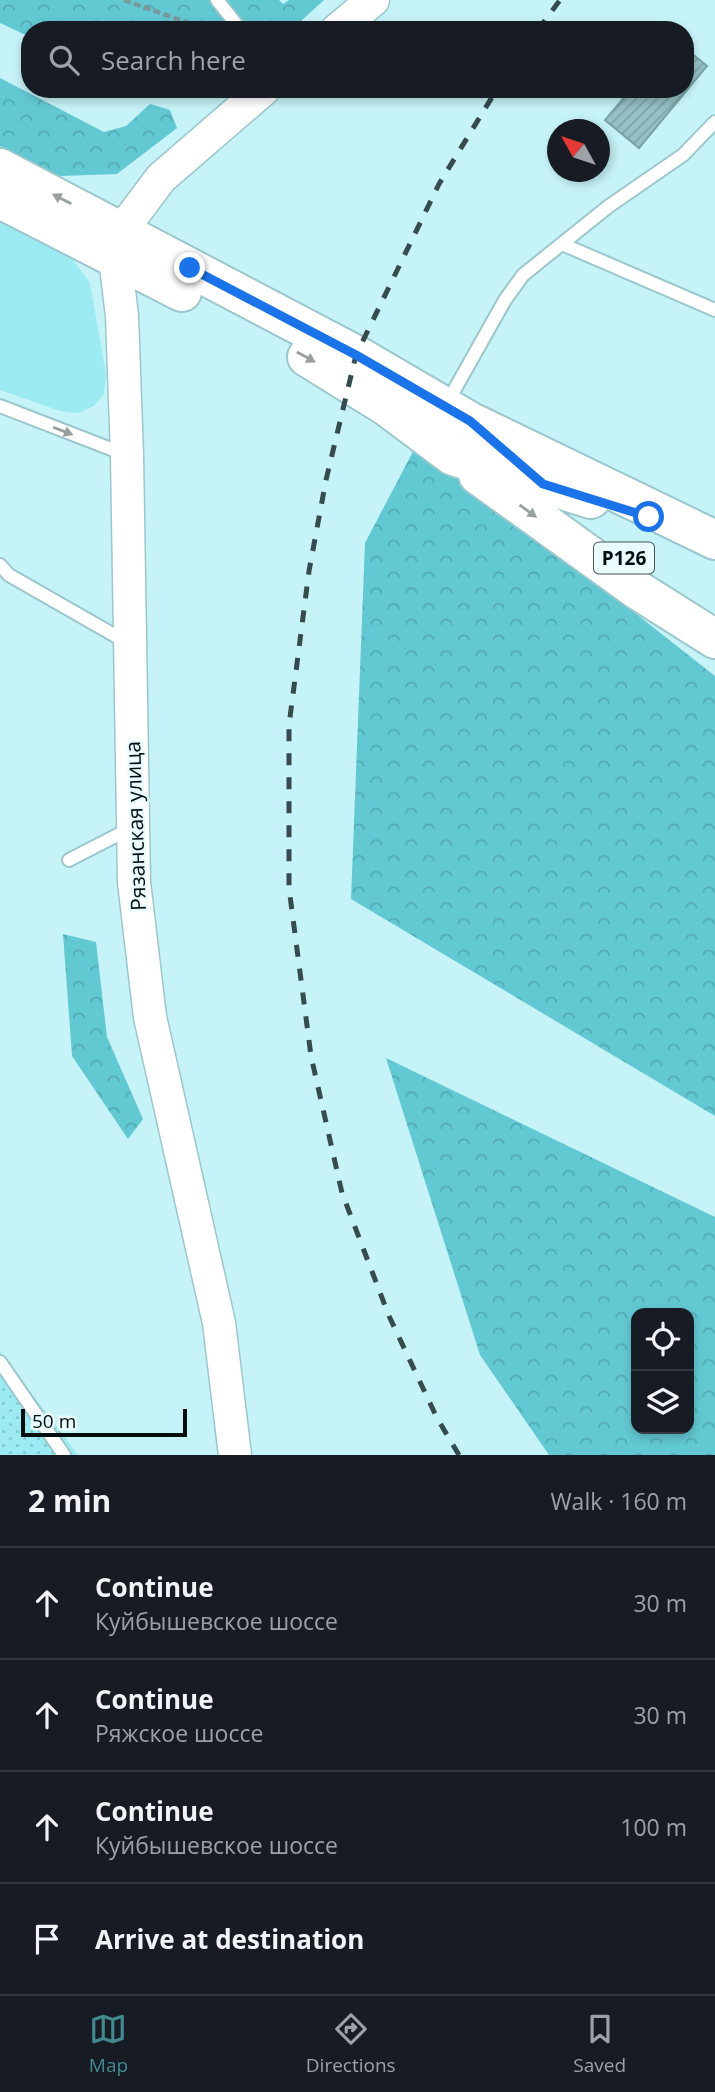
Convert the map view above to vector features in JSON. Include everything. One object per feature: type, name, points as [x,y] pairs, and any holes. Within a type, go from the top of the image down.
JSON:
[{"type":"main road","points":[[0,168],[119,244],[386,406],[639,591],[710,636]]},
{"type":"main road","points":[[0,199],[119,244],[715,541]]},
{"type":"main road","name":"Р126","points":[[457,413],[543,484],[710,636]]},
{"type":"main road","points":[[453,456],[649,517],[715,541]]},
{"type":"street","points":[[348,21],[373,0]]},
{"type":"street","points":[[119,244],[161,178],[254,98]]},
{"type":"street","name":"Рязанская улица","points":[[119,244],[127,455],[134,882],[150,1017],[219,1323],[235,1455]]},
{"type":"lane","points":[[217,0],[234,21]]},
{"type":"lane","points":[[457,413],[505,300],[523,275],[609,206],[683,155],[715,122]]},
{"type":"lane","points":[[562,244],[715,310]]},
{"type":"lane","points":[[0,406],[127,455]]},
{"type":"lane","points":[[0,565],[9,575],[131,645]]},
{"type":"lane","points":[[69,860],[134,827]]},
{"type":"lane","points":[[0,1362],[64,1455]]},
{"type":"path","points":[[124,0],[183,21]]},
{"type":"shaded area","points":[[0,209],[64,248],[90,283],[106,374],[104,394],[94,406],[78,413],[60,411],[0,390]]},
{"type":"shaded area","points":[[0,1351],[78,1455],[0,1455]]},
{"type":"green space","points":[[0,0],[279,0],[283,4],[289,0],[324,0],[301,21],[21,21],[21,33],[0,23]]},
{"type":"green space","points":[[0,78],[21,89],[21,98],[39,98],[104,132],[126,126],[150,104],[170,110],[177,128],[117,174],[60,176],[0,146]]},
{"type":"green space","points":[[418,442],[715,676],[715,1116],[351,899],[365,543]]},
{"type":"green space","points":[[63,934],[96,942],[107,1037],[143,1119],[128,1139],[72,1056]]},
{"type":"green space","points":[[386,1058],[715,1217],[715,1455],[549,1455],[480,1355]]},
{"type":"building","points":[[694,55],[707,66],[694,82]]},
{"type":"building","points":[[623,98],[680,98],[639,148],[610,124],[610,119],[606,119]]},
{"type":"railway","points":[[545,21],[560,0]]},
{"type":"railway","points":[[459,1455],[437,1418],[389,1316],[342,1193],[311,1056],[289,888],[289,725],[309,571],[326,480],[356,355],[439,184],[492,98]]},
{"type":"route","points":[[190,268],[356,355],[470,421],[543,484],[649,517]]}]
